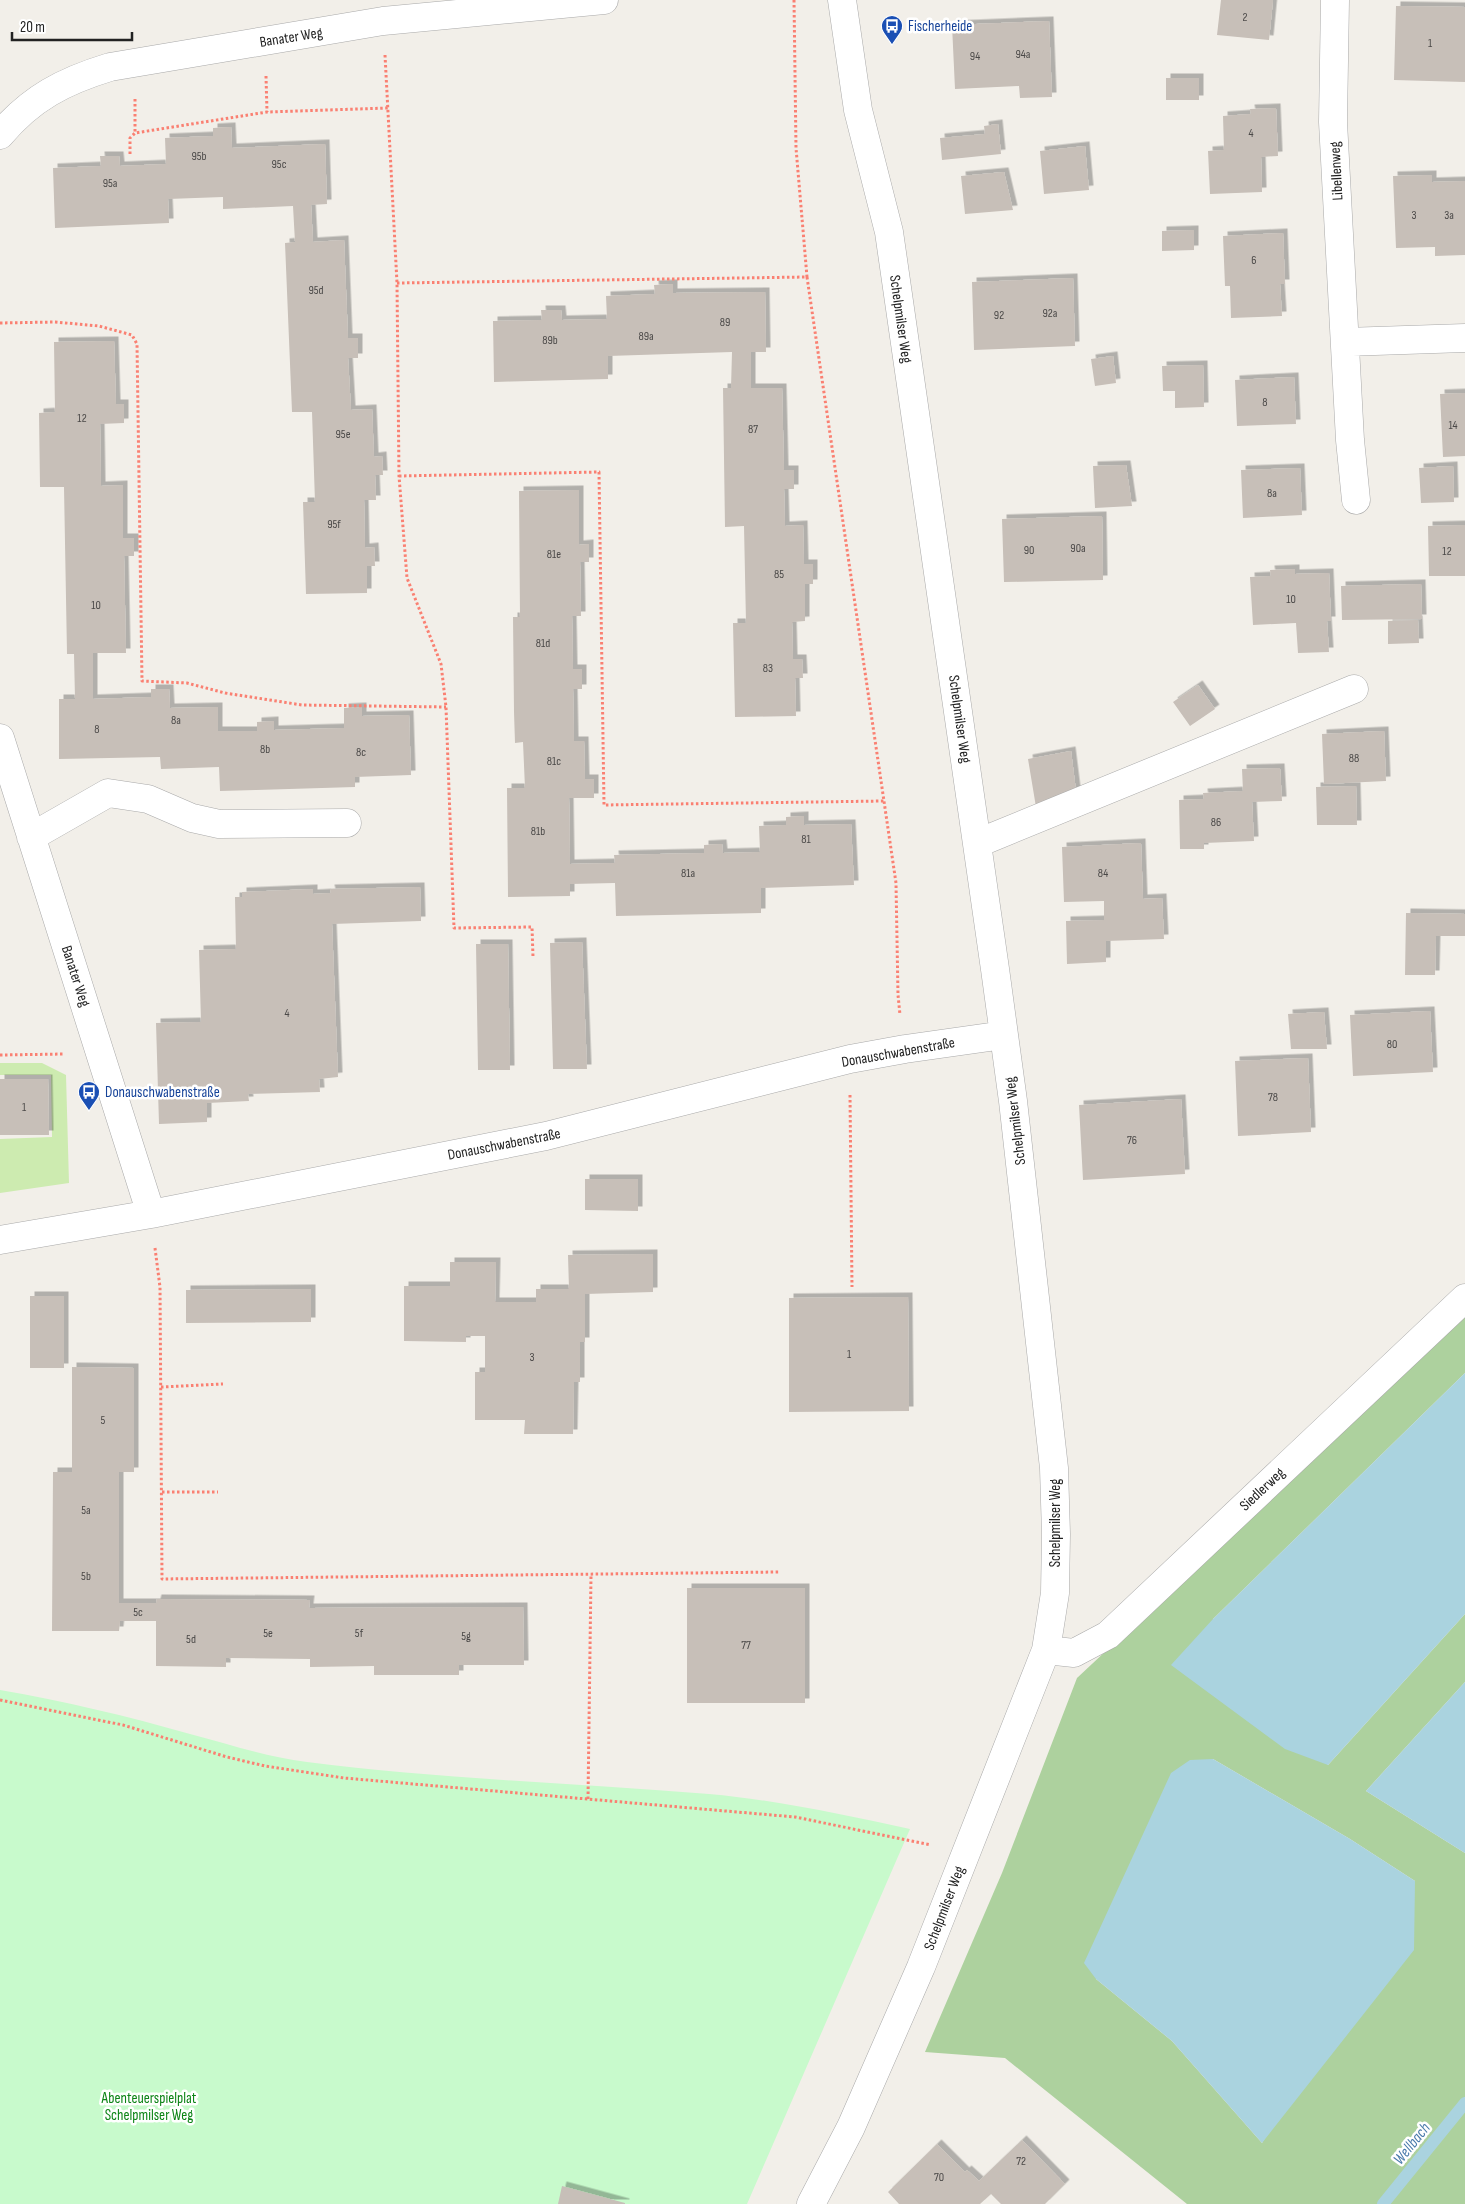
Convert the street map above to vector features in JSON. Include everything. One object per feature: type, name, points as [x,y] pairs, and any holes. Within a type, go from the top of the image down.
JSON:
[{"type":"street","name":"Banater Weg","points":[[0,135],[12,120],[43,96],[75,78],[110,67],[383,22],[604,0]]},
{"type":"street","name":"Schelpmilser Weg","points":[[811,2204],[851,2128],[920,1967],[1046,1650],[1055,1593],[1056,1534],[1054,1468],[1004,1036],[978,843],[889,232],[858,110],[842,0]]},
{"type":"street","name":"Libellenweg","points":[[1335,0],[1333,122],[1350,440],[1356,500]]},
{"type":"street","points":[[1345,342],[1465,338]]},
{"type":"street","points":[[978,843],[1354,689]]},
{"type":"street","name":"Banater Weg","points":[[0,738],[151,1214]]},
{"type":"street","points":[[31,837],[108,793],[148,799],[192,818],[219,824],[347,823]]},
{"type":"street","name":"Donauschwabenstraße","points":[[0,1240],[151,1214],[546,1136],[850,1060],[904,1049],[1004,1036]]},
{"type":"street","name":"Siedlerweg","points":[[1046,1650],[1074,1652],[1108,1635],[1465,1298]]},
{"type":"path","points":[[794,0],[796,148],[808,277],[896,883],[898,995],[904,1049]]},
{"type":"path","points":[[383,22],[397,283],[400,476],[407,578],[441,664],[446,707],[454,928],[532,927],[533,957]]},
{"type":"path","points":[[130,154],[130,138],[135,133],[267,112],[388,108]]},
{"type":"path","points":[[397,283],[808,277]]},
{"type":"path","points":[[0,323],[55,322],[99,326],[132,335],[138,344],[142,681],[187,683],[226,693],[302,705],[446,707]]},
{"type":"path","points":[[400,476],[599,472],[604,805],[884,801]]},
{"type":"path","points":[[0,1056],[100,1054]]},
{"type":"path","points":[[850,1060],[852,1287]]},
{"type":"path","points":[[151,1214],[160,1287],[162,1579],[780,1572]]},
{"type":"path","points":[[161,1387],[223,1384]]},
{"type":"path","points":[[162,1492],[218,1492]]},
{"type":"path","points":[[588,1799],[591,1575]]},
{"type":"path","points":[[0,1700],[124,1724],[227,1757],[264,1766],[344,1778],[795,1817],[965,1853]]},
{"type":"green space","points":[[0,1063],[42,1063],[66,1075],[69,1183],[0,1193],[0,1139],[52,1137],[51,1075],[0,1075]]},
{"type":"green space","points":[[1465,1315],[1465,1373],[1213,1619],[1328,1765],[1465,1614],[1465,1682],[1366,1791],[1465,1853],[1465,2204],[1187,2204],[1005,2058],[925,2052],[1002,1873],[1077,1678]],"holes":[[[1213,1759],[1350,1839],[1415,1881],[1262,2143],[1172,2041],[1096,1979]]]},
{"type":"green space","name":"Abenteuerspielplat Schelpmilser Weg","points":[[0,1690],[95,1709],[292,1760],[407,1773],[709,1794],[760,1800],[910,1829],[747,2204],[0,2204]]},
{"type":"water","points":[[1465,1373],[1465,1614],[1328,1765],[1285,1749],[1171,1665],[1213,1619]]},
{"type":"water","points":[[1465,1682],[1465,1853],[1366,1791]]},
{"type":"water","points":[[1213,1759],[1350,1839],[1415,1881],[1414,1950],[1262,2143],[1172,2041],[1096,1979],[1084,1963],[1171,1773],[1190,1760]]},
{"type":"building","points":[[1221,0],[1273,0],[1269,40],[1217,35]]},
{"type":"building","points":[[1396,6],[1465,7],[1465,82],[1394,80]]},
{"type":"building","points":[[1049,21],[1052,97],[1020,98],[1019,86],[955,89],[952,25]]},
{"type":"building","points":[[1166,78],[1199,78],[1199,100],[1166,100]]},
{"type":"building","points":[[1276,108],[1278,156],[1261,157],[1262,192],[1210,194],[1208,151],[1224,150],[1223,116],[1251,114],[1250,109]]},
{"type":"building","points":[[998,124],[1001,154],[942,160],[940,138],[985,134],[984,126]]},
{"type":"building","points":[[231,127],[232,148],[325,144],[327,204],[311,205],[313,242],[344,240],[348,338],[358,338],[358,358],[348,358],[351,410],[372,409],[374,457],[382,456],[383,475],[375,475],[376,500],[364,500],[365,548],[374,547],[375,566],[367,566],[367,593],[306,594],[303,502],[315,502],[312,412],[292,412],[285,243],[295,242],[293,206],[223,209],[223,197],[168,199],[169,223],[55,228],[53,168],[101,166],[100,156],[119,156],[120,166],[166,164],[165,138],[213,136],[213,128]]},
{"type":"building","points":[[1085,146],[1089,190],[1044,194],[1040,151]]},
{"type":"building","points":[[1004,172],[1013,210],[965,214],[961,176]]},
{"type":"building","points":[[1432,175],[1432,182],[1465,181],[1465,255],[1435,256],[1435,247],[1396,248],[1393,176]]},
{"type":"building","points":[[1194,230],[1194,250],[1162,251],[1162,231]]},
{"type":"building","points":[[1283,233],[1285,284],[1280,284],[1282,316],[1231,318],[1230,286],[1225,286],[1223,236]]},
{"type":"building","points":[[1073,278],[1075,346],[974,350],[972,282]]},
{"type":"building","points":[[673,284],[673,293],[765,292],[766,352],[751,352],[751,388],[782,388],[784,470],[794,470],[794,489],[784,489],[785,526],[803,525],[804,564],[813,564],[813,584],[805,584],[805,621],[792,622],[793,659],[802,659],[803,678],[795,678],[796,716],[735,717],[733,623],[746,623],[744,526],[725,527],[723,388],[731,388],[732,352],[608,356],[608,379],[494,382],[493,321],[542,320],[541,310],[561,310],[562,320],[607,319],[606,296],[655,294],[654,285]]},
{"type":"building","points":[[114,341],[116,404],[124,404],[124,423],[100,424],[101,486],[123,485],[123,538],[134,538],[134,556],[124,556],[126,653],[93,653],[93,699],[151,697],[151,689],[169,689],[170,708],[218,707],[218,731],[257,731],[257,722],[274,721],[274,730],[344,728],[344,708],[362,707],[362,716],[409,715],[411,775],[355,777],[355,787],[220,791],[219,767],[161,769],[160,757],[59,759],[59,699],[75,699],[74,654],[67,654],[64,487],[40,487],[39,413],[55,412],[54,342]]},
{"type":"building","points":[[1113,356],[1116,383],[1095,386],[1091,359]]},
{"type":"building","points":[[1203,365],[1204,407],[1175,408],[1175,391],[1163,391],[1162,366]]},
{"type":"building","points":[[1294,377],[1296,424],[1237,426],[1235,380]]},
{"type":"building","points":[[1465,393],[1465,456],[1443,457],[1440,394]]},
{"type":"building","points":[[1126,465],[1132,506],[1095,508],[1093,466]]},
{"type":"building","points":[[1453,466],[1454,502],[1421,503],[1419,468]]},
{"type":"building","points":[[1300,468],[1302,515],[1243,518],[1241,470]]},
{"type":"building","points":[[579,490],[579,545],[589,544],[589,562],[580,562],[581,616],[572,616],[573,669],[582,669],[582,689],[573,689],[574,741],[584,741],[585,779],[594,779],[594,798],[569,798],[570,864],[615,863],[614,855],[704,853],[704,845],[722,844],[723,853],[760,852],[759,826],[786,825],[786,817],[804,816],[804,825],[851,824],[854,885],[761,888],[761,913],[616,916],[615,883],[570,884],[570,896],[508,897],[507,788],[525,788],[523,742],[515,743],[514,712],[513,617],[520,617],[519,491]]},
{"type":"building","points":[[1102,516],[1103,580],[1004,582],[1002,519]]},
{"type":"building","points":[[1465,525],[1465,576],[1429,576],[1428,526]]},
{"type":"building","points":[[1295,569],[1295,574],[1329,573],[1331,621],[1327,621],[1329,652],[1298,653],[1296,623],[1253,625],[1250,577],[1271,576],[1270,570]]},
{"type":"building","points":[[1421,584],[1422,619],[1342,620],[1341,586]]},
{"type":"building","points":[[1418,620],[1419,643],[1388,644],[1388,621]]},
{"type":"building","points":[[1198,685],[1215,709],[1190,726],[1173,702]]},
{"type":"building","points":[[1384,731],[1386,781],[1324,784],[1322,734]]},
{"type":"building","points":[[1071,751],[1076,791],[1036,807],[1028,759]]},
{"type":"building","points":[[1280,768],[1282,801],[1252,802],[1254,841],[1204,843],[1204,849],[1180,849],[1179,800],[1204,799],[1203,793],[1243,791],[1242,769]]},
{"type":"building","points":[[1356,786],[1357,825],[1317,825],[1316,787]]},
{"type":"building","points":[[1141,843],[1143,899],[1162,898],[1164,939],[1106,941],[1106,962],[1067,964],[1066,921],[1104,920],[1104,901],[1064,902],[1062,847]]},
{"type":"building","points":[[420,887],[421,921],[332,924],[338,1077],[319,1079],[320,1092],[248,1094],[249,1101],[207,1103],[207,1122],[159,1124],[156,1023],[201,1022],[199,950],[236,949],[235,897],[242,897],[242,892],[313,889],[313,894],[331,893],[330,889]]},
{"type":"building","points":[[1406,913],[1465,914],[1465,936],[1436,936],[1435,975],[1405,975]]},
{"type":"building","points":[[582,942],[587,1069],[553,1069],[550,943]]},
{"type":"building","points":[[476,944],[508,944],[510,1070],[478,1070]]},
{"type":"building","points":[[1430,1011],[1433,1072],[1353,1076],[1350,1015]]},
{"type":"building","points":[[1324,1012],[1327,1049],[1291,1049],[1288,1014]]},
{"type":"building","points":[[1308,1058],[1311,1132],[1238,1136],[1235,1061]]},
{"type":"building","points":[[0,1079],[48,1079],[49,1135],[0,1135]]},
{"type":"building","points":[[1181,1099],[1185,1174],[1083,1180],[1079,1105]]},
{"type":"building","points":[[585,1179],[638,1179],[638,1211],[585,1210]]},
{"type":"building","points":[[653,1254],[653,1292],[585,1294],[585,1342],[580,1342],[580,1382],[574,1382],[573,1434],[524,1434],[525,1420],[475,1420],[475,1372],[485,1372],[485,1336],[466,1336],[466,1342],[404,1341],[404,1286],[450,1286],[450,1262],[496,1262],[495,1302],[536,1302],[536,1289],[569,1289],[568,1255]]},
{"type":"building","points":[[311,1289],[311,1322],[186,1323],[186,1290]]},
{"type":"building","points":[[30,1296],[64,1296],[64,1368],[30,1368]]},
{"type":"building","points":[[908,1297],[909,1411],[789,1412],[789,1298]]},
{"type":"building","points":[[72,1367],[134,1368],[134,1472],[119,1472],[119,1603],[156,1603],[157,1599],[310,1600],[309,1608],[523,1607],[524,1665],[459,1665],[459,1675],[374,1675],[374,1666],[310,1667],[310,1659],[226,1658],[226,1667],[156,1666],[156,1621],[120,1621],[119,1631],[52,1631],[53,1472],[72,1472]]},
{"type":"building","points":[[687,1588],[805,1588],[805,1703],[687,1703]]},
{"type":"building","points":[[1022,2140],[1065,2184],[1045,2204],[1001,2204],[991,2194],[980,2204],[899,2204],[888,2192],[937,2144],[965,2172],[967,2170],[979,2181]]},
{"type":"building","points":[[562,2186],[625,2203],[625,2204],[558,2204]]},
{"type":"waterway","name":"Wellbach","points":[[1383,2204],[1465,2103]]},
{"type":"place","name":"Fischerheide","points":[[892,45]]},
{"type":"place","name":"Donauschwabenstraße","points":[[89,1111]]}]
